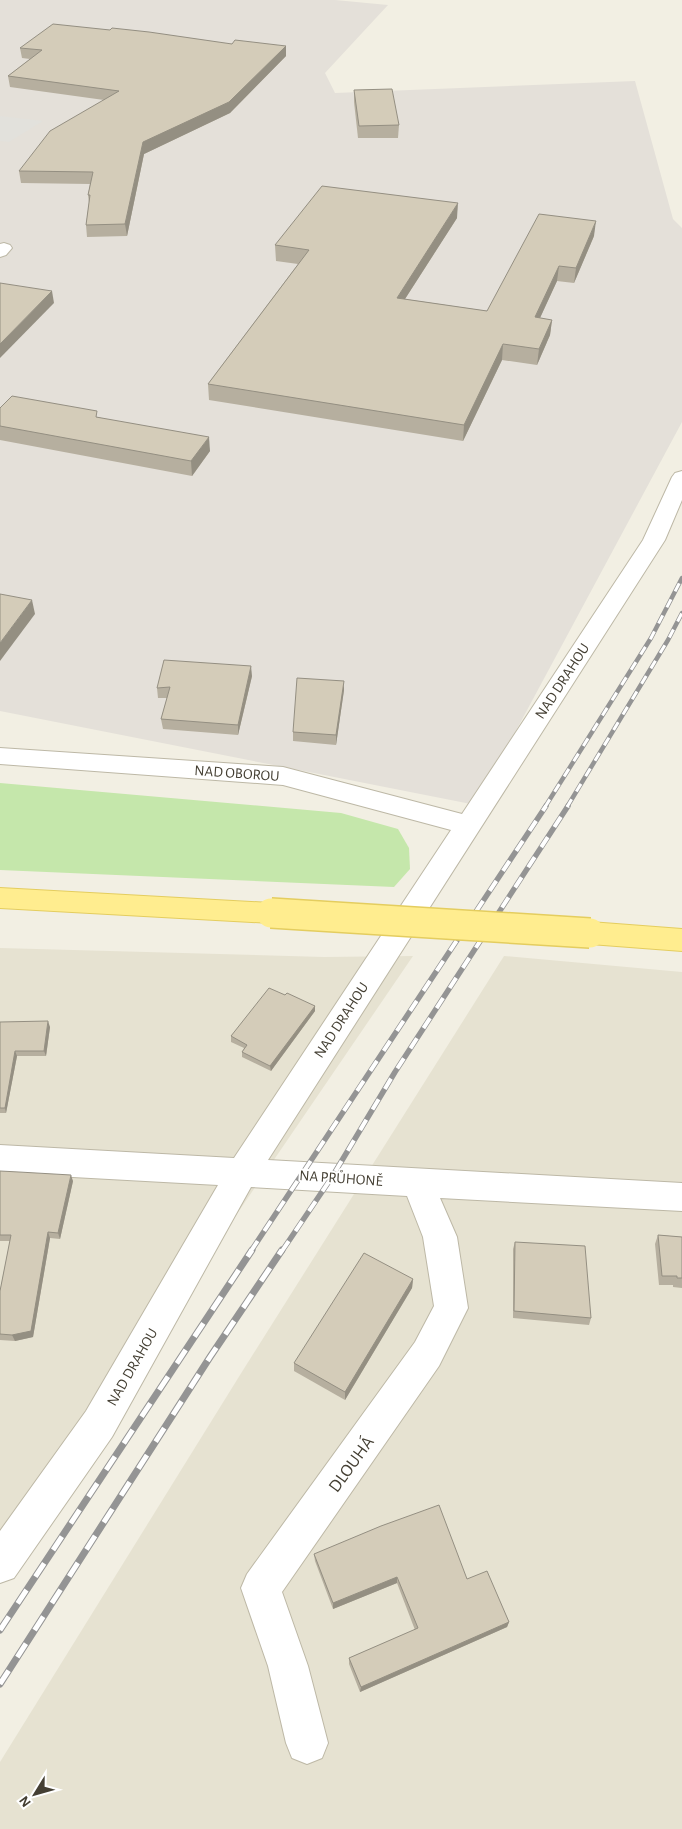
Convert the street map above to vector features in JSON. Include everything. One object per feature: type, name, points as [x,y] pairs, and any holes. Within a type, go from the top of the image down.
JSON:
[{"type":"main road","points":[[0,898],[590,932],[682,940]]},
{"type":"street","name":"NAD DRAHOU","points":[[0,1564],[99,1424],[242,1171],[654,540],[682,477]]},
{"type":"street","name":"NAD OBOROU","points":[[0,756],[283,776],[468,825]]},
{"type":"street","name":"NA PRŮHONĚ","points":[[0,1158],[242,1171],[418,1184],[682,1197]]},
{"type":"street","name":"DLOUHÁ","points":[[308,1743],[288,1666],[261,1588],[427,1354],[451,1308],[440,1237],[418,1184]]},
{"type":"shaded area","points":[[0,0],[335,0],[388,5],[325,73],[335,93],[635,81],[673,219],[682,228],[682,422],[476,805],[0,711]]},
{"type":"shaded area","points":[[0,116],[43,121],[9,142],[0,141]]},
{"type":"shaded area","points":[[0,948],[324,957],[413,956],[0,1561]]},
{"type":"shaded area","points":[[504,956],[682,972],[682,1829],[0,1829],[0,1762],[240,1375]]},
{"type":"green space","points":[[0,783],[341,813],[398,829],[409,848],[410,869],[394,887],[0,870]]},
{"type":"building","points":[[53,24],[149,32],[232,44],[235,40],[286,46],[229,102],[143,142],[125,224],[86,225],[90,195],[88,195],[93,172],[19,171],[50,131],[119,91],[8,76],[42,50],[20,48]]},
{"type":"building","points":[[392,89],[399,125],[359,126],[354,90]]},
{"type":"building","points":[[322,186],[458,203],[397,298],[487,311],[539,214],[596,221],[576,268],[559,266],[535,317],[552,320],[539,349],[503,344],[464,425],[208,384],[309,250],[275,245]]},
{"type":"building","points":[[0,283],[52,291],[0,344]]},
{"type":"building","points":[[12,396],[97,411],[96,417],[209,437],[191,461],[0,426],[0,408]]},
{"type":"building","points":[[0,594],[32,600],[0,643]]},
{"type":"building","points":[[164,660],[251,666],[238,725],[161,719],[170,687],[157,688]]},
{"type":"building","points":[[297,678],[344,681],[336,735],[293,732]]},
{"type":"building","points":[[269,988],[285,995],[287,993],[315,1006],[270,1066],[242,1052],[247,1045],[231,1036]]},
{"type":"building","points":[[48,1021],[44,1051],[15,1051],[5,1108],[0,1108],[0,1022]]},
{"type":"building","points":[[0,1171],[71,1175],[58,1233],[48,1232],[31,1331],[12,1335],[0,1334],[0,1291],[11,1235],[0,1235]]},
{"type":"building","points":[[658,1235],[682,1237],[682,1278],[662,1276]]},
{"type":"building","points":[[515,1242],[585,1246],[591,1318],[514,1311]]},
{"type":"building","points":[[364,1253],[413,1279],[345,1392],[294,1363]]},
{"type":"building","points":[[439,1505],[467,1579],[487,1571],[509,1622],[361,1687],[349,1658],[418,1628],[397,1577],[333,1603],[314,1554],[381,1526]]},
{"type":"railway","points":[[545,807],[651,638],[682,578]]},
{"type":"railway","points":[[567,807],[668,640],[682,613]]},
{"type":"railway","points":[[251,1251],[546,806]]},
{"type":"railway","points":[[282,1251],[332,1177],[395,1072],[568,806]]},
{"type":"railway","points":[[0,1630],[252,1250]]},
{"type":"railway","points":[[0,1684],[210,1357],[282,1250]]}]
